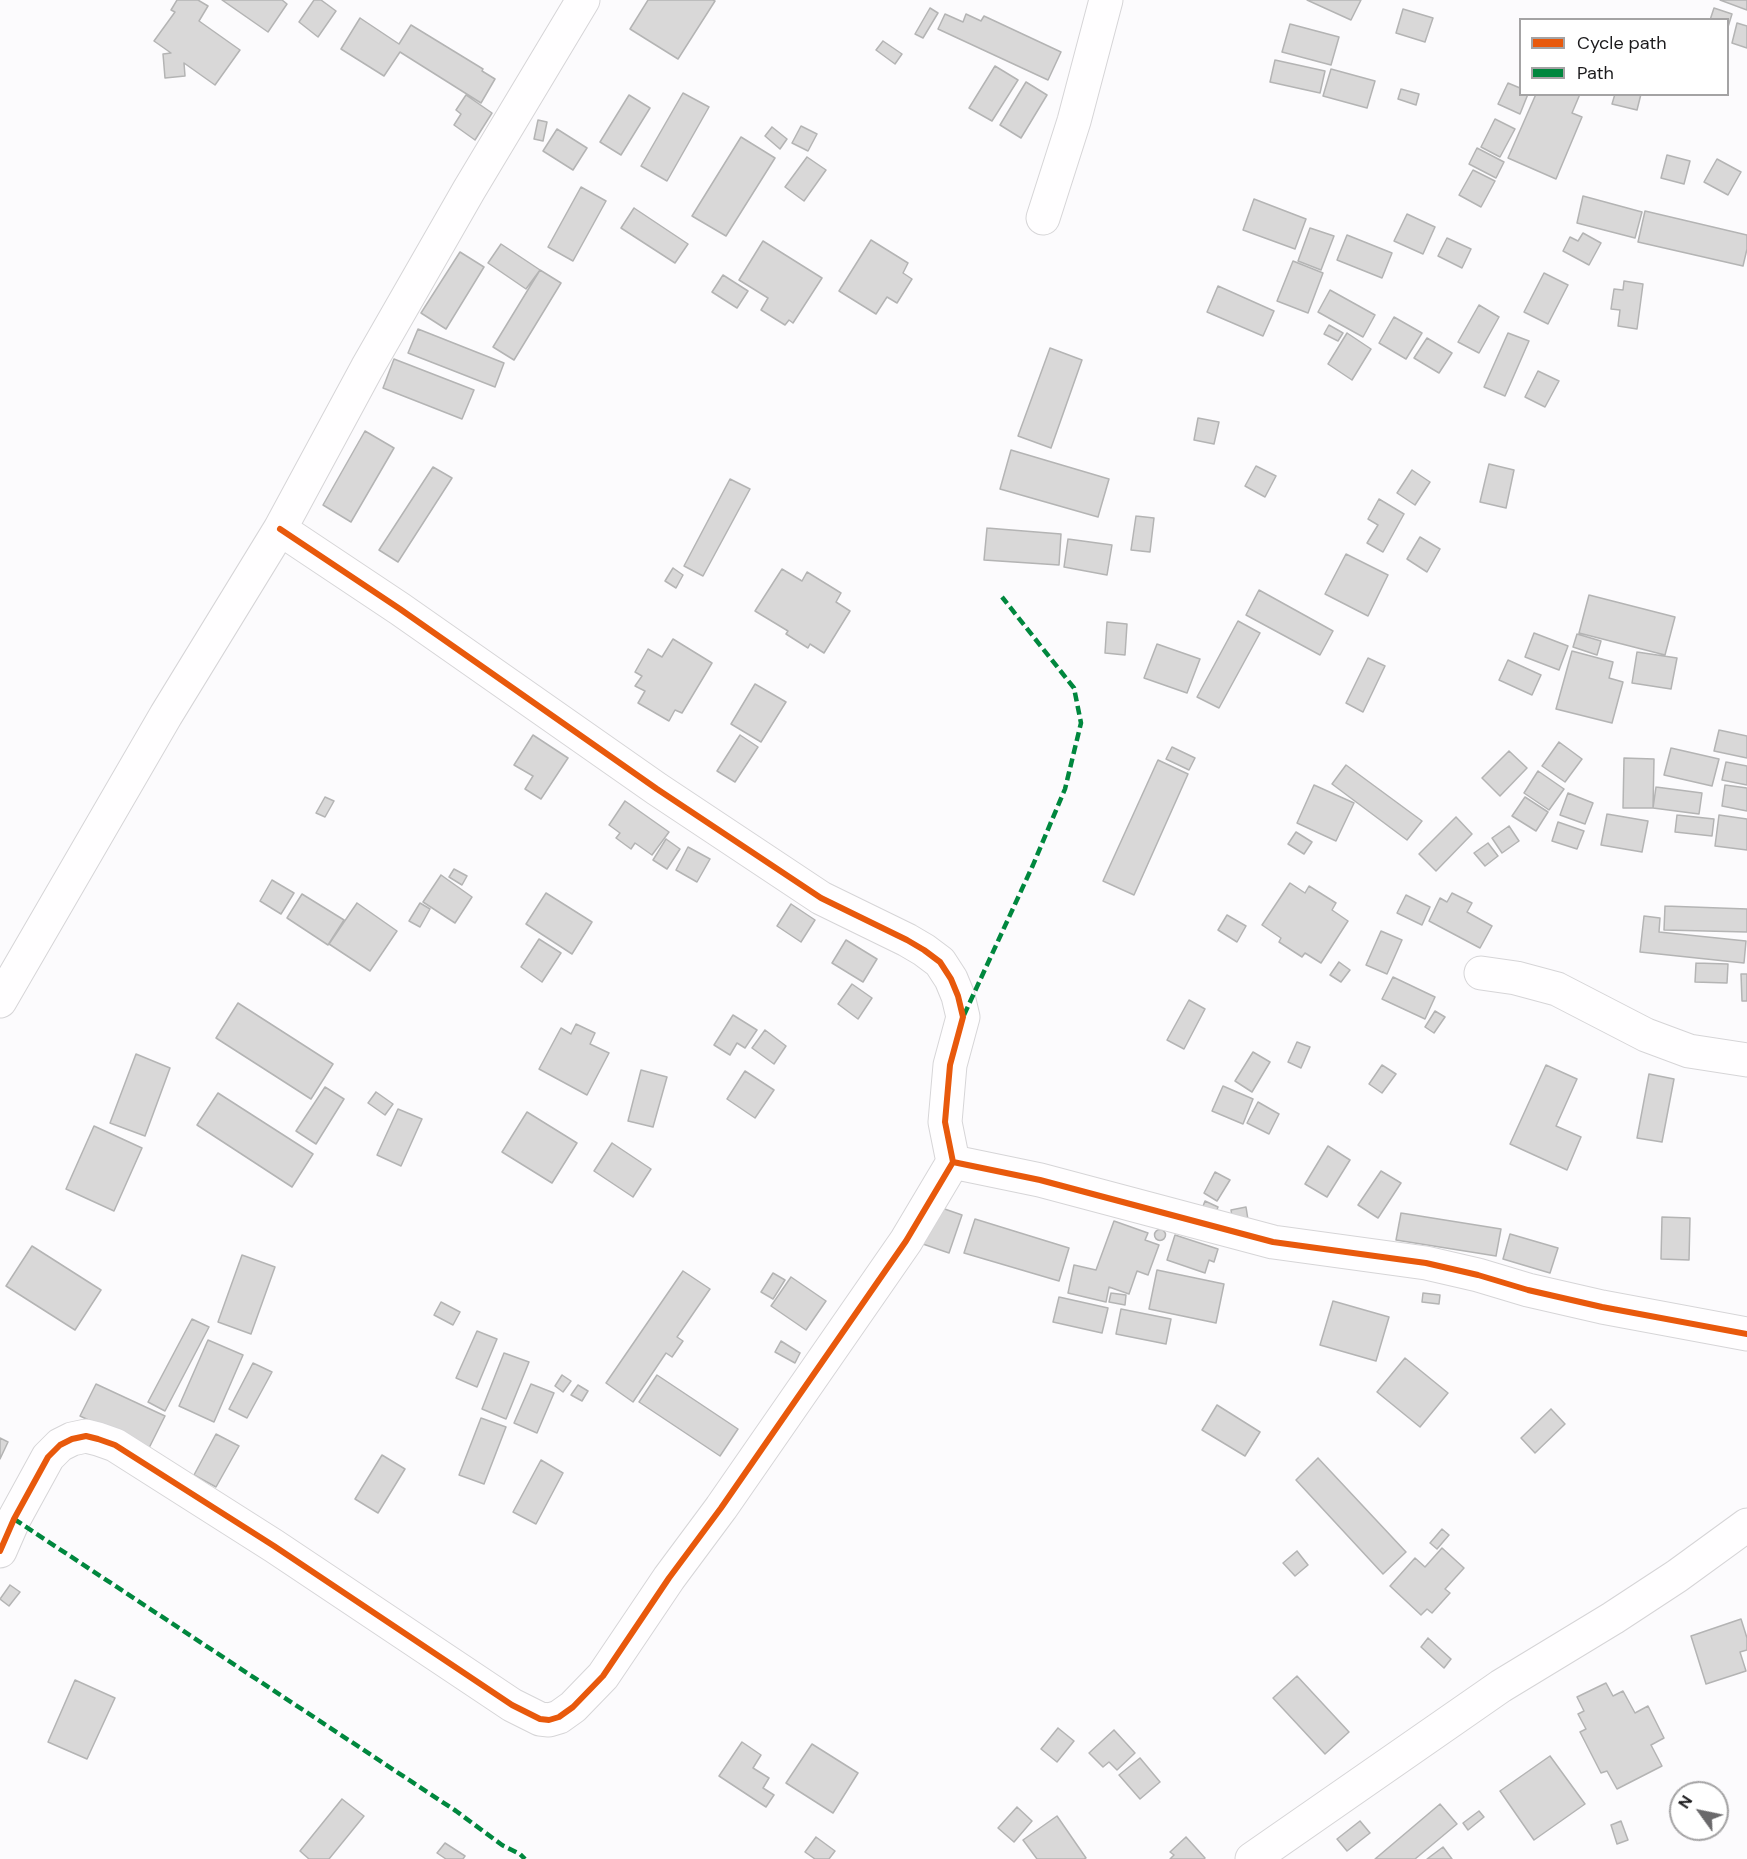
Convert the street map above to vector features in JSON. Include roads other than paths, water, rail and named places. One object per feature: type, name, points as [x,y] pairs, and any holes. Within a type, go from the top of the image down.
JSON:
[{"type":"street","points":[[0,1001],[166,715],[280,530],[367,368],[457,210],[583,0]]},
{"type":"street","points":[[1043,218],[1074,122],[1106,0]]},
{"type":"street","points":[[0,1551],[7,1514],[48,1457],[60,1445],[72,1439],[86,1436],[98,1438],[115,1445],[274,1546],[512,1704],[540,1719],[549,1720],[559,1717],[573,1707],[603,1676],[906,1240],[953,1162],[945,1122],[954,1050],[963,1017],[951,979],[940,962],[907,940],[812,891],[657,789],[400,609],[280,530]]},
{"type":"street","points":[[1481,974],[1516,978],[1557,989],[1646,1035],[1689,1051],[1747,1060]]},
{"type":"street","points":[[953,1162],[1040,1180],[1273,1242],[1426,1263],[1602,1307],[1747,1334]]},
{"type":"street","points":[[1252,1859],[1501,1686],[1613,1618],[1677,1576],[1747,1525]]}]
